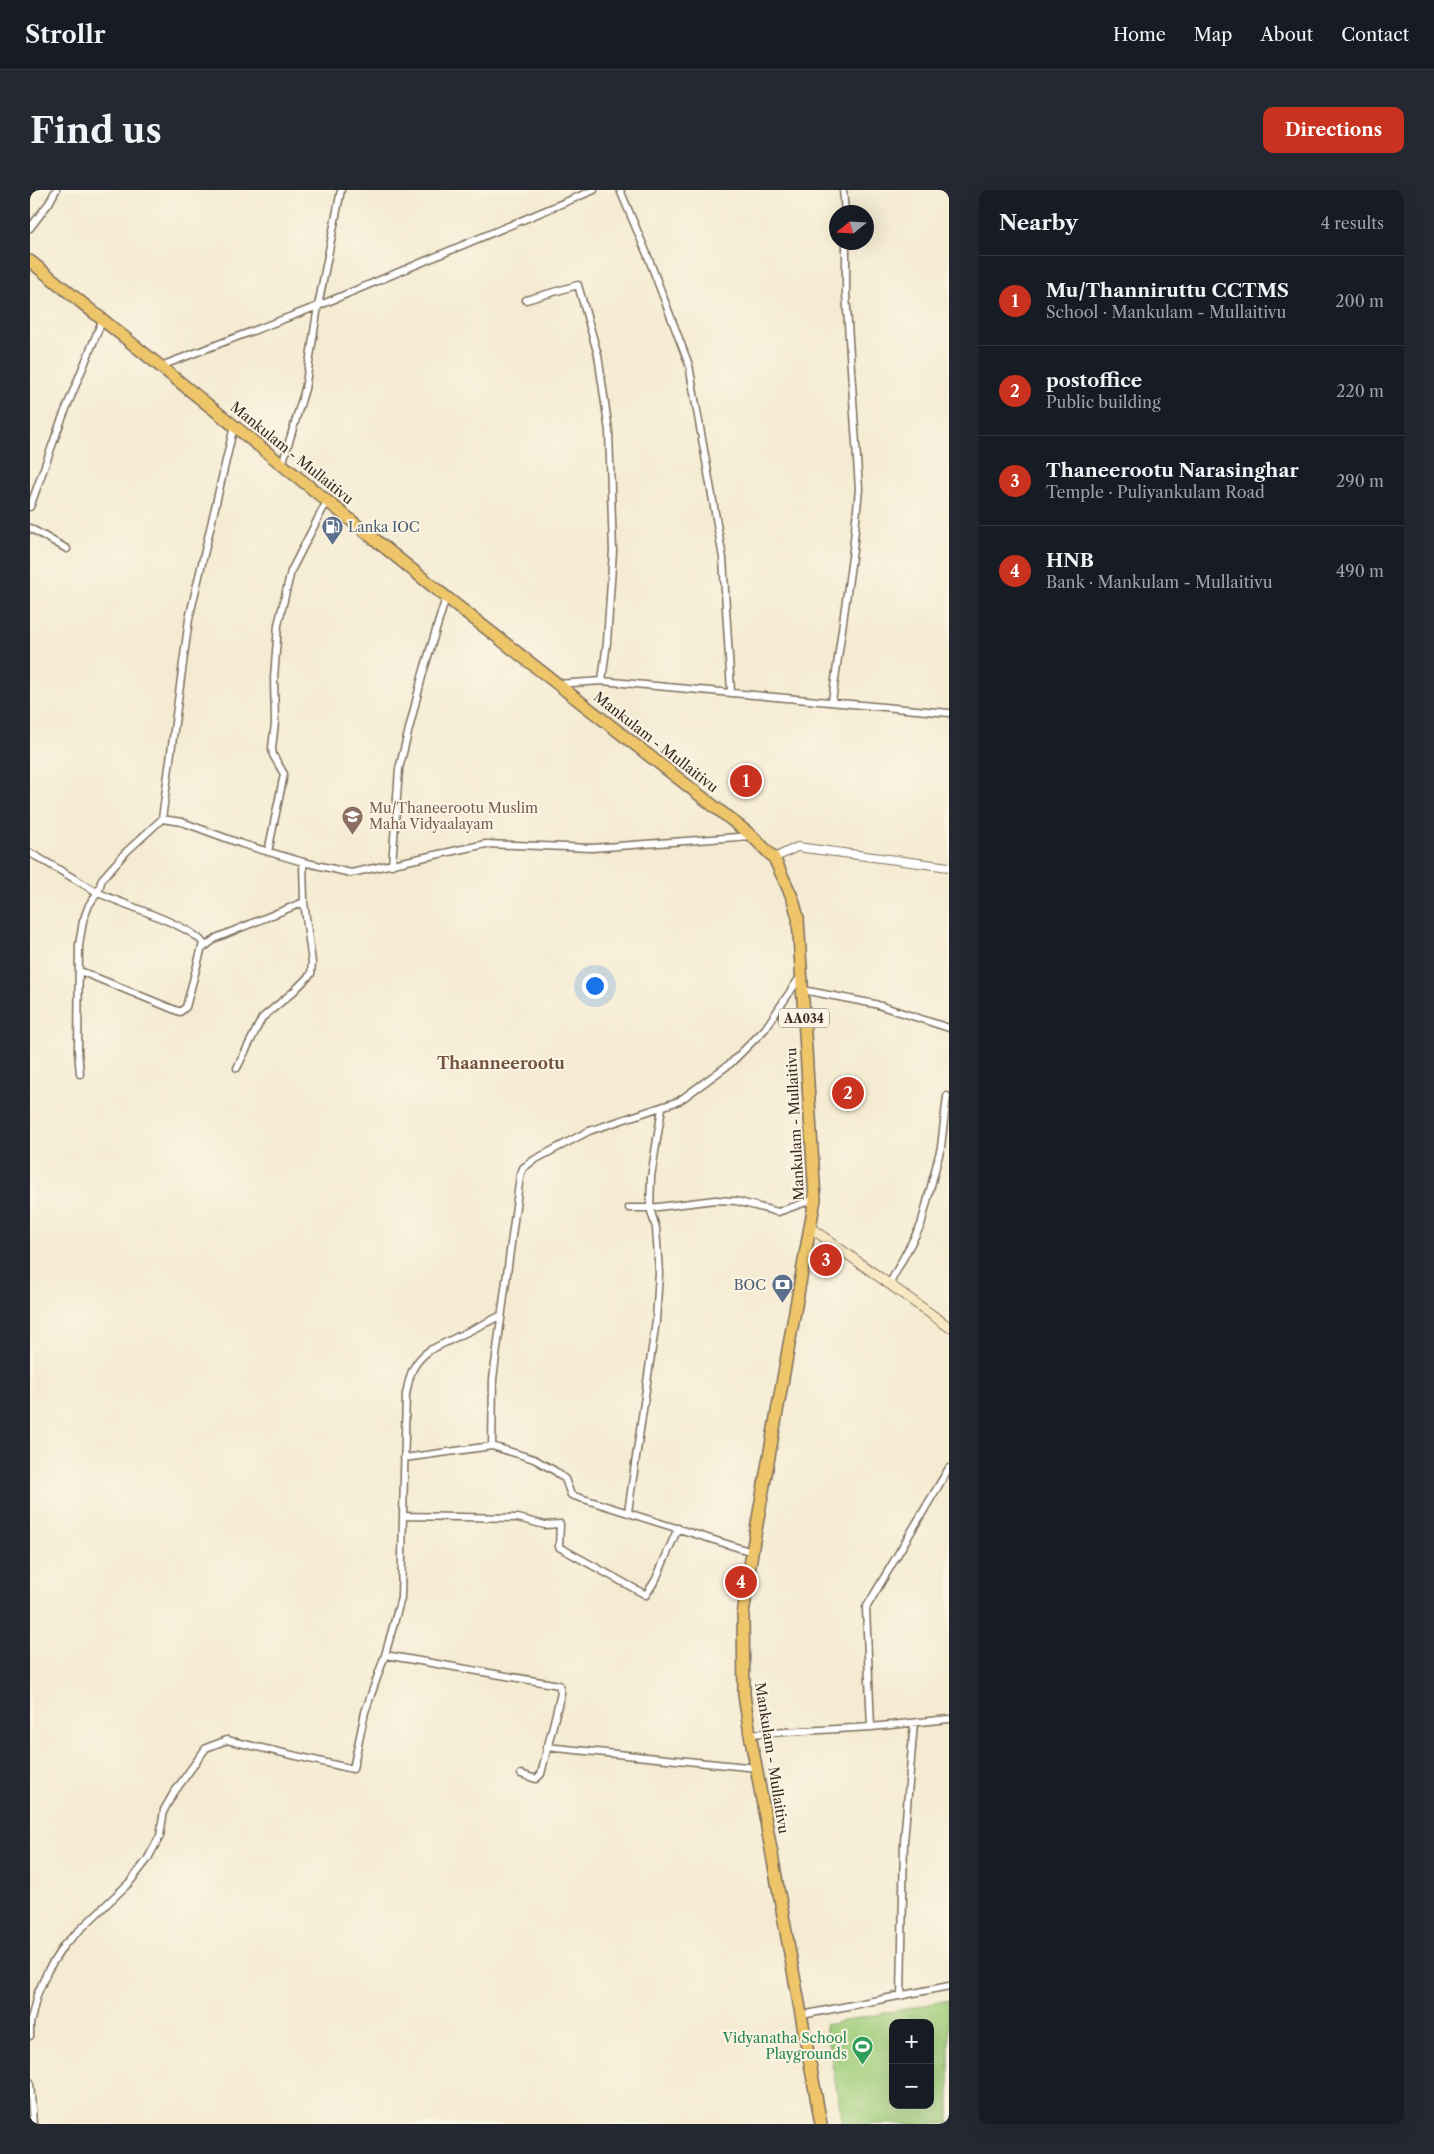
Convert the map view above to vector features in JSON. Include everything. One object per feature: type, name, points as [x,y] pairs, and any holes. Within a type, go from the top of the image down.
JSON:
[{"type":"highway","name":"Mankulam - Mullaitivu","points":[[30,262],[446,597],[752,836],[774,858],[793,899],[798,918],[816,1199],[752,1552],[743,1615],[744,1695],[821,2124]]},
{"type":"main road","points":[[811,1228],[949,1327]]},
{"type":"street","points":[[30,228],[49,203],[56,190]]},
{"type":"street","points":[[282,465],[304,389],[341,190]]},
{"type":"street","points":[[161,366],[318,306],[594,190]]},
{"type":"street","points":[[620,190],[647,254],[689,366],[723,558],[731,691]]},
{"type":"street","points":[[843,190],[844,205]]},
{"type":"street","points":[[832,701],[853,550],[859,489],[846,294],[846,250]]},
{"type":"street","points":[[526,300],[578,285],[598,355],[608,431],[613,551],[607,642],[602,681]]},
{"type":"street","points":[[30,507],[61,421],[102,321]]},
{"type":"street","points":[[80,1074],[78,1052],[79,945],[83,921],[89,905],[98,892],[102,879],[126,852],[162,819],[189,619],[234,426]]},
{"type":"street","points":[[268,852],[284,774],[273,755],[272,748],[275,723],[274,678],[278,625],[291,571],[327,501]]},
{"type":"street","points":[[30,528],[67,549]]},
{"type":"street","points":[[392,866],[400,769],[423,673],[446,597]]},
{"type":"street","points":[[556,684],[602,681],[731,691],[949,713]]},
{"type":"street","points":[[162,819],[182,822],[268,852],[351,873],[392,866],[486,844],[592,848],[752,836]]},
{"type":"street","points":[[774,858],[797,847],[949,867]]},
{"type":"street","points":[[30,853],[98,892],[185,930],[199,938],[203,943],[186,1007],[180,1012],[80,972]]},
{"type":"street","points":[[237,1068],[262,1018],[311,974],[312,963],[304,902],[303,862]]},
{"type":"street","points":[[202,949],[216,938],[304,902]]},
{"type":"street","points":[[492,1446],[493,1379],[500,1316],[520,1176],[523,1168],[534,1160],[589,1131],[679,1101],[731,1063],[765,1029],[801,974]]},
{"type":"street","points":[[803,990],[875,1004],[949,1028]]},
{"type":"street","points":[[890,1283],[921,1225],[941,1147],[947,1096]]},
{"type":"street","points":[[628,1512],[656,1321],[659,1273],[656,1228],[650,1208],[651,1177],[662,1108]]},
{"type":"street","points":[[629,1208],[650,1208],[715,1200],[736,1201],[778,1212],[816,1199]]},
{"type":"street","points":[[30,2036],[30,2024],[37,1995],[48,1970],[64,1945],[130,1882],[147,1860],[160,1836],[164,1810],[173,1794],[206,1748],[228,1740],[353,1768],[365,1712],[385,1655],[401,1598],[406,1394],[411,1370],[419,1357],[430,1350],[500,1316]]},
{"type":"street","points":[[404,1458],[492,1446],[534,1459],[555,1471],[565,1480],[571,1494],[752,1552]]},
{"type":"street","points":[[871,1727],[866,1608],[949,1468]]},
{"type":"street","points":[[403,1516],[518,1518],[545,1525],[560,1524],[559,1547],[646,1595],[656,1579],[678,1528]]},
{"type":"street","points":[[385,1655],[559,1685],[561,1693],[540,1774],[536,1779],[521,1774]]},
{"type":"street","points":[[750,1734],[871,1727],[949,1719]]},
{"type":"street","points":[[901,1996],[904,1842],[914,1723]]},
{"type":"street","points":[[546,1746],[757,1768]]},
{"type":"street","points":[[802,2015],[949,1986]]},
{"type":"street","points":[[30,2082],[33,2124]]},
{"type":"green space","name":"Vidyanatha School Playgrounds","points":[[949,2000],[949,2124],[843,2124],[825,2025]]},
{"type":"place","name":"Lanka IOC","points":[[332,546]]},
{"type":"place","name":"Mu/Thanniruttu CCTMS","points":[[746,781]]},
{"type":"place","name":"Mu/Thaneerootu Muslim Maha Vidyaalayam","points":[[353,835]]},
{"type":"place","name":"postoffice","points":[[848,1093]]},
{"type":"place","name":"Thaneerootu Narasinghar","points":[[826,1260]]},
{"type":"place","name":"BOC","points":[[782,1304]]},
{"type":"place","name":"HNB","points":[[741,1582]]},
{"type":"place","name":"Vidyanatha School Playgrounds","points":[[863,2065]]},
{"type":"district","name":"Thaanneerootu","points":[[501,1063]]}]
